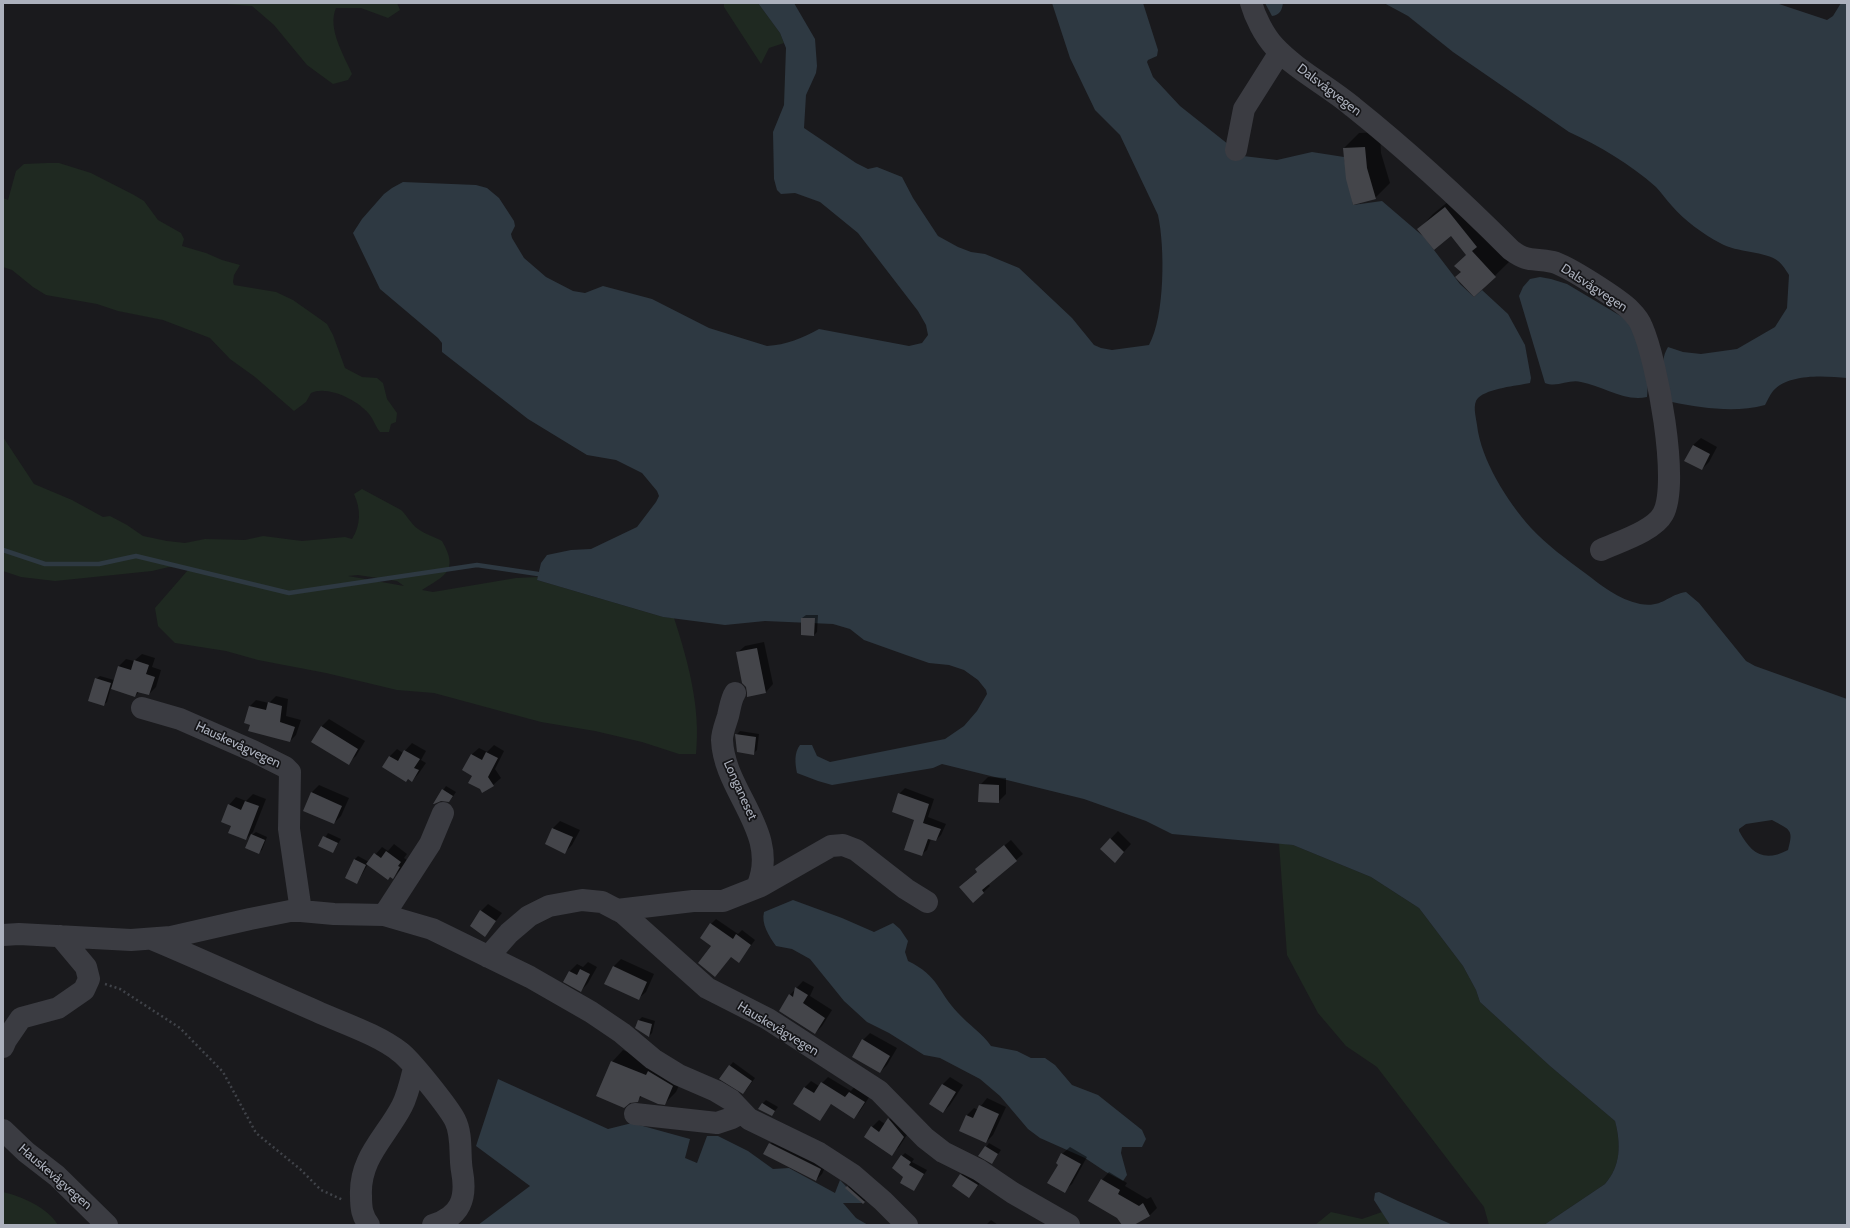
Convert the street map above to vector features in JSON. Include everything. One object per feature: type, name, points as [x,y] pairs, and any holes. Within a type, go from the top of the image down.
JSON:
[{"type":"street","name":"Dalsvågvegen","points":[[1252,3],[1266,34],[1273,45],[1280,52],[1353,107],[1429,173],[1516,254],[1527,260],[1553,262],[1562,265],[1606,292],[1629,309],[1642,326],[1649,347],[1666,424],[1668,503],[1662,515],[1656,522],[1632,537],[1601,550]]},
{"type":"street","points":[[1236,150],[1244,108],[1280,52]]},
{"type":"street","name":"Longaneset","points":[[735,693],[722,738],[724,756],[737,788],[755,823],[762,846],[764,862],[758,887]]},
{"type":"street","name":"Hauskevågvegen","points":[[142,708],[180,719],[217,734],[285,767],[290,772],[289,829],[301,911]]},
{"type":"street","points":[[384,915],[430,844],[443,813]]},
{"type":"street","points":[[617,910],[693,901],[723,901],[758,887],[831,846],[843,845],[856,850],[906,889],[927,902]]},
{"type":"street","name":"Hauskevågvegen","points":[[488,957],[509,933],[529,916],[549,906],[582,900],[602,902],[617,910],[654,939],[682,968],[707,988],[768,1020],[879,1091],[925,1138],[943,1152],[979,1170],[1013,1193],[1069,1225]]},
{"type":"street","points":[[3,936],[60,936],[131,940],[171,937],[290,911],[384,915],[432,930],[506,964],[591,1012],[679,1075],[716,1091],[731,1100],[749,1119],[819,1153],[854,1175],[884,1201],[907,1225]]},
{"type":"street","points":[[3,1048],[6,1040],[21,1018],[58,1008],[84,990],[89,979],[86,966],[60,936]]},
{"type":"street","points":[[151,938],[217,966],[383,1042],[401,1052],[455,1121],[461,1145],[460,1157],[464,1181],[464,1198],[453,1216],[433,1225]]},
{"type":"street","points":[[365,1216],[360,1187],[365,1164],[402,1106],[414,1068]]},
{"type":"street","points":[[635,1114],[717,1123],[732,1118],[739,1114],[740,1110]]},
{"type":"street","name":"Hauskevågvegen","points":[[3,1130],[26,1152],[57,1176],[107,1225]]},
{"type":"path","points":[[89,979],[120,989],[180,1028],[223,1072],[256,1132],[300,1169],[321,1190],[365,1216]]},
{"type":"shaded area","points":[[213,3],[397,3],[400,10],[388,18],[361,8],[336,8],[334,16],[335,33],[352,74],[348,80],[333,84],[307,65],[274,25],[252,6]]},
{"type":"shaded area","points":[[724,3],[758,3],[780,33],[784,43],[769,48],[761,64],[724,7]]},
{"type":"shaded area","points":[[758,3],[794,3],[815,39],[817,66],[816,73],[806,95],[804,128],[856,163],[868,169],[877,167],[902,177],[913,198],[938,236],[958,247],[971,252],[985,254],[1019,268],[1072,318],[1094,345],[1101,348],[1112,350],[1149,345],[1158,317],[1161,300],[1162,245],[1160,229],[1158,215],[1120,135],[1095,110],[1070,58],[1052,3],[1143,3],[1158,50],[1157,56],[1148,60],[1147,62],[1153,77],[1180,106],[1243,156],[1277,160],[1312,152],[1344,157],[1353,205],[1382,201],[1424,237],[1460,284],[1474,297],[1482,290],[1508,314],[1525,345],[1531,378],[1530,383],[1510,386],[1483,395],[1476,401],[1475,411],[1479,438],[1496,480],[1531,528],[1564,557],[1617,595],[1632,602],[1648,605],[1660,603],[1686,592],[1699,603],[1746,661],[1755,666],[1847,699],[1847,1225],[1544,1225],[1605,1184],[1610,1177],[1617,1162],[1619,1146],[1615,1121],[1550,1066],[1480,1002],[1476,990],[1463,966],[1419,908],[1371,877],[1293,845],[1172,834],[1146,821],[1084,799],[942,764],[933,768],[832,785],[818,781],[797,773],[796,758],[800,745],[812,745],[817,756],[830,762],[945,739],[964,726],[977,711],[987,694],[986,690],[978,680],[964,670],[949,665],[929,663],[906,655],[864,640],[850,629],[833,624],[765,621],[725,625],[663,617],[537,580],[541,563],[547,555],[571,550],[591,549],[637,527],[656,502],[659,496],[657,491],[642,473],[616,460],[587,455],[528,419],[442,352],[442,343],[438,338],[380,289],[353,233],[362,219],[384,194],[403,182],[476,185],[487,188],[499,198],[514,221],[515,226],[511,234],[512,238],[524,258],[546,277],[573,291],[585,293],[603,286],[652,299],[709,328],[767,346],[794,340],[819,329],[909,346],[922,343],[928,335],[926,325],[918,311],[858,233],[820,202],[795,193],[781,194],[777,190],[774,179],[773,132],[784,105],[786,48],[780,33]],"holes":[[[1772,820],[1787,828],[1791,838],[1788,850],[1779,854],[1765,856],[1759,854],[1748,845],[1739,829],[1746,824]]]},
{"type":"shaded area","points":[[1265,3],[1283,3],[1280,12],[1277,15],[1272,16]]},
{"type":"shaded area","points":[[1384,3],[1776,3],[1827,20],[1833,16],[1841,3],[1847,3],[1847,378],[1818,376],[1798,378],[1780,385],[1773,391],[1765,405],[1742,409],[1718,409],[1672,402],[1663,367],[1663,361],[1668,347],[1683,352],[1701,354],[1737,349],[1775,327],[1787,308],[1789,275],[1784,267],[1773,258],[1766,255],[1735,249],[1720,243],[1707,235],[1682,216],[1656,187],[1625,163],[1603,149],[1569,132],[1453,52],[1408,16]]},
{"type":"shaded area","points":[[59,163],[91,173],[134,195],[144,201],[158,220],[181,233],[184,239],[182,246],[240,265],[234,275],[234,285],[276,292],[293,300],[327,324],[333,335],[345,368],[362,377],[377,378],[383,383],[387,399],[397,413],[396,422],[391,424],[389,432],[380,432],[371,416],[364,409],[350,399],[333,392],[318,391],[311,393],[306,402],[294,411],[255,377],[230,359],[210,338],[163,320],[118,311],[97,304],[46,295],[33,287],[12,270],[3,267],[3,198],[8,200],[16,171],[24,164]]},
{"type":"shaded area","points":[[1540,277],[1567,284],[1624,318],[1638,333],[1649,368],[1647,397],[1638,398],[1622,396],[1576,381],[1554,385],[1545,383],[1519,296],[1523,287],[1530,279]]},
{"type":"shaded area","points":[[3,437],[34,484],[72,500],[103,517],[110,516],[143,536],[167,541],[185,543],[205,539],[245,540],[263,536],[302,541],[345,537],[352,539],[357,528],[359,517],[358,505],[354,494],[362,489],[401,510],[418,529],[442,541],[447,551],[449,560],[447,572],[437,581],[422,590],[433,592],[516,578],[538,577],[537,580],[663,617],[674,618],[684,651],[695,702],[697,719],[696,754],[679,754],[642,742],[595,731],[541,722],[434,693],[397,690],[326,673],[258,660],[226,651],[175,643],[158,626],[155,608],[188,570],[183,568],[169,567],[152,571],[55,581],[21,577],[3,571]],"holes":[[[358,575],[397,581],[404,586],[348,576]]]},
{"type":"shaded area","points":[[1279,843],[1293,845],[1371,877],[1419,908],[1463,966],[1476,990],[1480,1002],[1550,1066],[1615,1121],[1619,1146],[1617,1162],[1605,1184],[1544,1225],[1489,1225],[1484,1207],[1377,1067],[1346,1046],[1318,1013],[1287,955]]},
{"type":"shaded area","points":[[793,900],[842,918],[874,932],[893,923],[900,929],[908,941],[905,952],[908,961],[926,972],[958,1013],[984,1037],[991,1046],[1017,1051],[1031,1058],[1045,1058],[1055,1065],[1072,1085],[1098,1095],[1142,1130],[1146,1139],[1142,1147],[1122,1147],[1121,1153],[1127,1175],[1123,1181],[1085,1158],[1040,1138],[1028,1129],[1000,1096],[980,1079],[940,1058],[924,1055],[889,1033],[867,1022],[844,1001],[810,959],[792,949],[776,946],[768,934],[763,916],[764,912]]},
{"type":"shaded area","points":[[498,1079],[608,1129],[632,1123],[690,1139],[685,1158],[697,1163],[707,1136],[718,1136],[748,1151],[773,1169],[789,1168],[835,1193],[840,1180],[862,1203],[843,1203],[856,1218],[868,1225],[478,1225],[530,1186],[476,1146]]},
{"type":"shaded area","points":[[3,1192],[26,1200],[41,1208],[48,1213],[58,1225],[3,1225]]},
{"type":"shaded area","points":[[1379,1192],[1453,1225],[1390,1225],[1374,1200],[1375,1193]]},
{"type":"shaded area","points":[[1331,1212],[1362,1219],[1382,1212],[1390,1225],[1315,1225]]},
{"type":"building","points":[[1365,147],[1367,168],[1376,199],[1353,205],[1346,179],[1343,148]]},
{"type":"building","points":[[1445,207],[1477,247],[1472,251],[1496,277],[1474,297],[1455,277],[1461,272],[1454,266],[1466,255],[1451,236],[1434,250],[1417,229]]},
{"type":"building","points":[[1693,445],[1710,454],[1702,470],[1684,461]]},
{"type":"building","points":[[801,618],[815,618],[814,636],[801,635]]},
{"type":"building","points":[[757,648],[766,693],[747,697],[746,687],[742,683],[736,652]]},
{"type":"building","points":[[134,660],[149,665],[146,674],[155,677],[149,695],[137,692],[135,697],[111,689],[118,666],[131,670]]},
{"type":"building","points":[[95,678],[111,683],[104,706],[88,701]]},
{"type":"building","points":[[268,702],[282,706],[280,722],[295,727],[290,742],[248,731],[250,725],[244,723],[249,706],[266,710]]},
{"type":"building","points":[[321,726],[358,749],[349,765],[311,742]]},
{"type":"building","points":[[735,734],[756,737],[754,755],[737,752]]},
{"type":"building","points":[[404,750],[420,759],[414,768],[419,770],[412,782],[408,779],[406,782],[382,767],[389,756],[398,761]]},
{"type":"building","points":[[486,752],[498,758],[488,777],[494,786],[482,793],[480,789],[468,783],[472,776],[462,770],[471,754],[482,760]]},
{"type":"building","points":[[979,784],[999,785],[999,803],[978,802]]},
{"type":"building","points":[[442,789],[453,796],[449,802],[441,801],[433,804]]},
{"type":"building","points":[[311,792],[342,806],[334,824],[303,811]]},
{"type":"building","points":[[898,793],[929,804],[923,823],[941,829],[936,841],[928,839],[922,856],[904,850],[914,820],[892,812]]},
{"type":"building","points":[[245,801],[259,806],[246,840],[228,833],[231,826],[221,822],[228,804],[241,810]]},
{"type":"building","points":[[552,828],[573,837],[565,854],[545,844]]},
{"type":"building","points":[[251,834],[265,840],[259,854],[245,848]]},
{"type":"building","points":[[323,836],[338,843],[333,853],[318,846]]},
{"type":"building","points":[[1110,838],[1124,852],[1115,863],[1100,849]]},
{"type":"building","points":[[1004,845],[1017,861],[982,890],[984,893],[973,903],[959,887],[977,872],[975,869]]},
{"type":"building","points":[[386,851],[401,862],[398,866],[400,867],[393,879],[390,877],[388,880],[366,864],[374,853],[381,858]]},
{"type":"building","points":[[354,859],[366,865],[357,884],[345,878]]},
{"type":"building","points":[[480,910],[496,921],[485,937],[470,926]]},
{"type":"building","points":[[710,923],[733,939],[736,934],[751,945],[739,963],[731,957],[715,977],[698,963],[711,946],[700,938]]},
{"type":"building","points":[[613,966],[647,982],[639,1000],[604,984]]},
{"type":"building","points":[[580,969],[590,974],[581,992],[563,982],[569,971],[577,975]]},
{"type":"building","points":[[795,987],[808,995],[803,1003],[825,1018],[815,1034],[779,1011],[789,994],[793,997]]},
{"type":"building","points":[[638,1020],[652,1024],[649,1037],[635,1028]]},
{"type":"building","points":[[862,1039],[890,1056],[880,1073],[852,1057]]},
{"type":"building","points":[[611,1061],[646,1075],[648,1071],[673,1086],[665,1105],[658,1104],[640,1096],[638,1102],[630,1103],[624,1108],[596,1096]]},
{"type":"building","points":[[729,1065],[752,1081],[743,1094],[719,1079]]},
{"type":"building","points":[[821,1082],[845,1097],[849,1092],[865,1102],[854,1119],[831,1104],[820,1121],[793,1104],[804,1087],[814,1093]]},
{"type":"building","points":[[942,1084],[956,1092],[943,1113],[929,1104]]},
{"type":"building","points":[[762,1103],[775,1111],[772,1116],[758,1109]]},
{"type":"building","points":[[979,1105],[999,1114],[986,1143],[959,1131],[966,1115],[973,1118]]},
{"type":"building","points":[[888,1118],[904,1137],[892,1156],[864,1137],[871,1126],[879,1132]]},
{"type":"building","points":[[769,1143],[821,1169],[816,1181],[763,1154]]},
{"type":"building","points":[[985,1146],[998,1154],[992,1164],[978,1156]]},
{"type":"building","points":[[1061,1153],[1081,1164],[1065,1193],[1047,1183],[1058,1165],[1056,1163]]},
{"type":"building","points":[[901,1155],[911,1162],[909,1165],[924,1174],[914,1191],[900,1183],[903,1177],[892,1168]]},
{"type":"building","points":[[960,1174],[978,1185],[969,1198],[952,1186]]},
{"type":"building","points":[[1101,1179],[1120,1190],[1118,1194],[1139,1206],[1143,1203],[1150,1216],[1134,1225],[1122,1225],[1117,1218],[1088,1201]]},
{"type":"building","points":[[847,1186],[865,1202],[863,1204],[845,1188]]},
{"type":"waterway","points":[[3,550],[45,564],[99,564],[136,556],[289,593],[477,565],[538,574]]}]
